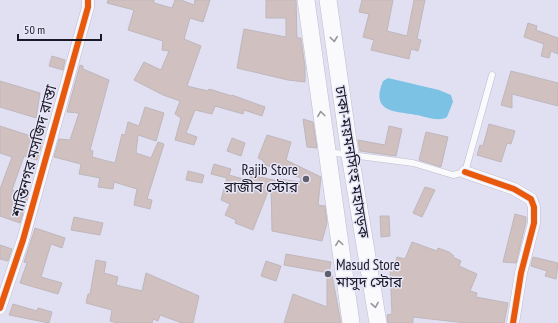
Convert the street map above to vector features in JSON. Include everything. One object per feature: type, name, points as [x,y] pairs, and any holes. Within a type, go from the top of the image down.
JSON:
[{"type":"main road","name":"ঢাকা-ময়মনসিংহ মহাসড়ক","points":[[306,0],[351,323]]},
{"type":"main road","name":"ঢাকা-ময়মনসিংহ মহাসড়ক","points":[[328,0],[350,155],[378,323]]},
{"type":"street","name":"শান্তিনগর মসজিদ রাস্তা","points":[[0,308],[23,240],[88,7],[88,0]]},
{"type":"street","points":[[465,172],[514,189],[531,199],[534,207],[534,223],[521,273],[513,323]]},
{"type":"lane","points":[[326,152],[413,163],[453,175],[465,172],[484,96],[492,75]]},
{"type":"water","points":[[388,78],[439,90],[451,95],[453,102],[447,117],[432,119],[393,111],[382,105],[380,91],[383,81]]},
{"type":"building","points":[[108,0],[154,0],[154,3],[172,8],[175,0],[181,0],[194,5],[195,0],[210,0],[203,22],[190,18],[184,39],[201,46],[187,86],[208,91],[209,89],[232,95],[265,107],[262,116],[244,110],[243,114],[215,106],[212,114],[195,110],[186,133],[197,137],[194,145],[175,140],[181,118],[175,114],[180,101],[163,95],[134,80],[144,62],[161,70],[169,51],[162,50],[163,41],[128,30],[134,10],[107,3]]},
{"type":"building","points":[[266,0],[296,0],[297,38],[301,38],[305,67],[305,82],[288,80],[237,68],[244,29],[286,37],[286,18],[266,18]]},
{"type":"building","points":[[362,0],[393,0],[387,31],[407,36],[414,0],[425,0],[417,39],[421,40],[418,51],[411,49],[409,59],[371,50],[374,40],[363,37],[369,14],[359,12]]},
{"type":"building","points":[[528,23],[537,26],[536,30],[558,38],[558,54],[551,51],[549,58],[541,56],[544,44],[524,37]]},
{"type":"building","points":[[52,56],[65,60],[63,70],[49,66]]},
{"type":"building","points":[[80,65],[83,66],[83,69],[109,80],[90,150],[93,151],[92,157],[115,163],[122,134],[125,135],[128,122],[139,126],[145,107],[164,113],[156,141],[138,135],[136,153],[151,158],[158,142],[164,144],[147,199],[152,200],[150,209],[134,205],[137,189],[114,182],[113,189],[98,187],[100,178],[79,174],[81,164],[54,157],[59,139],[70,140],[79,113],[67,112]]},
{"type":"building","points":[[511,71],[558,83],[558,106],[512,94],[512,108],[501,105]]},
{"type":"building","points":[[0,81],[40,93],[36,118],[0,107]]},
{"type":"building","points":[[303,119],[313,122],[317,148],[307,147]]},
{"type":"building","points":[[489,124],[515,131],[511,144],[507,143],[501,162],[477,155],[480,145],[483,146]]},
{"type":"building","points":[[0,126],[43,140],[37,160],[24,156],[12,190],[28,195],[20,223],[0,216],[0,189],[12,157],[0,153]]},
{"type":"building","points":[[389,126],[402,129],[396,156],[360,151],[358,140],[385,145]]},
{"type":"building","points":[[426,132],[448,137],[441,167],[419,160]]},
{"type":"building","points":[[267,135],[291,142],[286,160],[321,177],[318,205],[325,206],[327,223],[322,241],[272,231],[271,184],[253,230],[235,223],[236,220],[225,215],[230,204],[221,200],[227,178],[211,174],[214,164],[231,169],[229,175],[250,181],[251,175],[278,181],[279,179],[300,182],[301,178],[263,164],[264,161],[258,158]]},
{"type":"building","points":[[232,138],[245,143],[241,156],[227,151]]},
{"type":"building","points":[[188,171],[204,175],[202,183],[186,180]]},
{"type":"building","points":[[425,187],[435,190],[422,217],[413,213]]},
{"type":"building","points":[[515,214],[526,217],[516,263],[503,262]]},
{"type":"building","points":[[380,216],[389,216],[390,236],[381,237]]},
{"type":"building","points":[[74,217],[103,223],[100,235],[71,230]]},
{"type":"building","points":[[35,228],[65,238],[62,248],[51,244],[41,277],[62,283],[58,294],[20,283],[27,263],[24,262]]},
{"type":"building","points":[[412,242],[437,251],[438,248],[449,252],[454,256],[453,257],[461,261],[459,266],[477,274],[470,291],[477,293],[476,297],[508,303],[504,323],[466,323],[413,317],[413,323],[388,323],[387,315],[392,314],[390,267],[394,268],[397,257],[405,259]]},
{"type":"building","points":[[0,245],[12,249],[8,261],[0,259]]},
{"type":"building","points":[[286,254],[331,262],[329,273],[284,265]]},
{"type":"building","points":[[533,257],[558,263],[556,279],[545,276],[547,271],[531,266]]},
{"type":"building","points":[[96,260],[106,262],[104,273],[118,277],[116,285],[142,291],[146,273],[199,296],[193,323],[182,323],[160,315],[158,321],[153,319],[152,323],[117,323],[110,321],[112,310],[86,303],[88,294],[90,294]]},
{"type":"building","points":[[266,261],[281,266],[276,281],[261,276]]},
{"type":"building","points":[[327,275],[332,275],[341,323],[284,323],[293,294],[327,307]]},
{"type":"building","points":[[13,304],[37,311],[38,308],[52,312],[49,323],[9,315]]},
{"type":"cycle path","points":[[0,308],[23,240],[88,7],[88,0]]},
{"type":"cycle path","points":[[465,172],[514,189],[531,199],[534,207],[534,223],[521,273],[513,323]]},
{"type":"place","name":"Rajib Store রাজীব স্টোর","points":[[306,179]]},
{"type":"place","name":"Masud Store মাসুদ স্টোর","points":[[328,274]]}]
